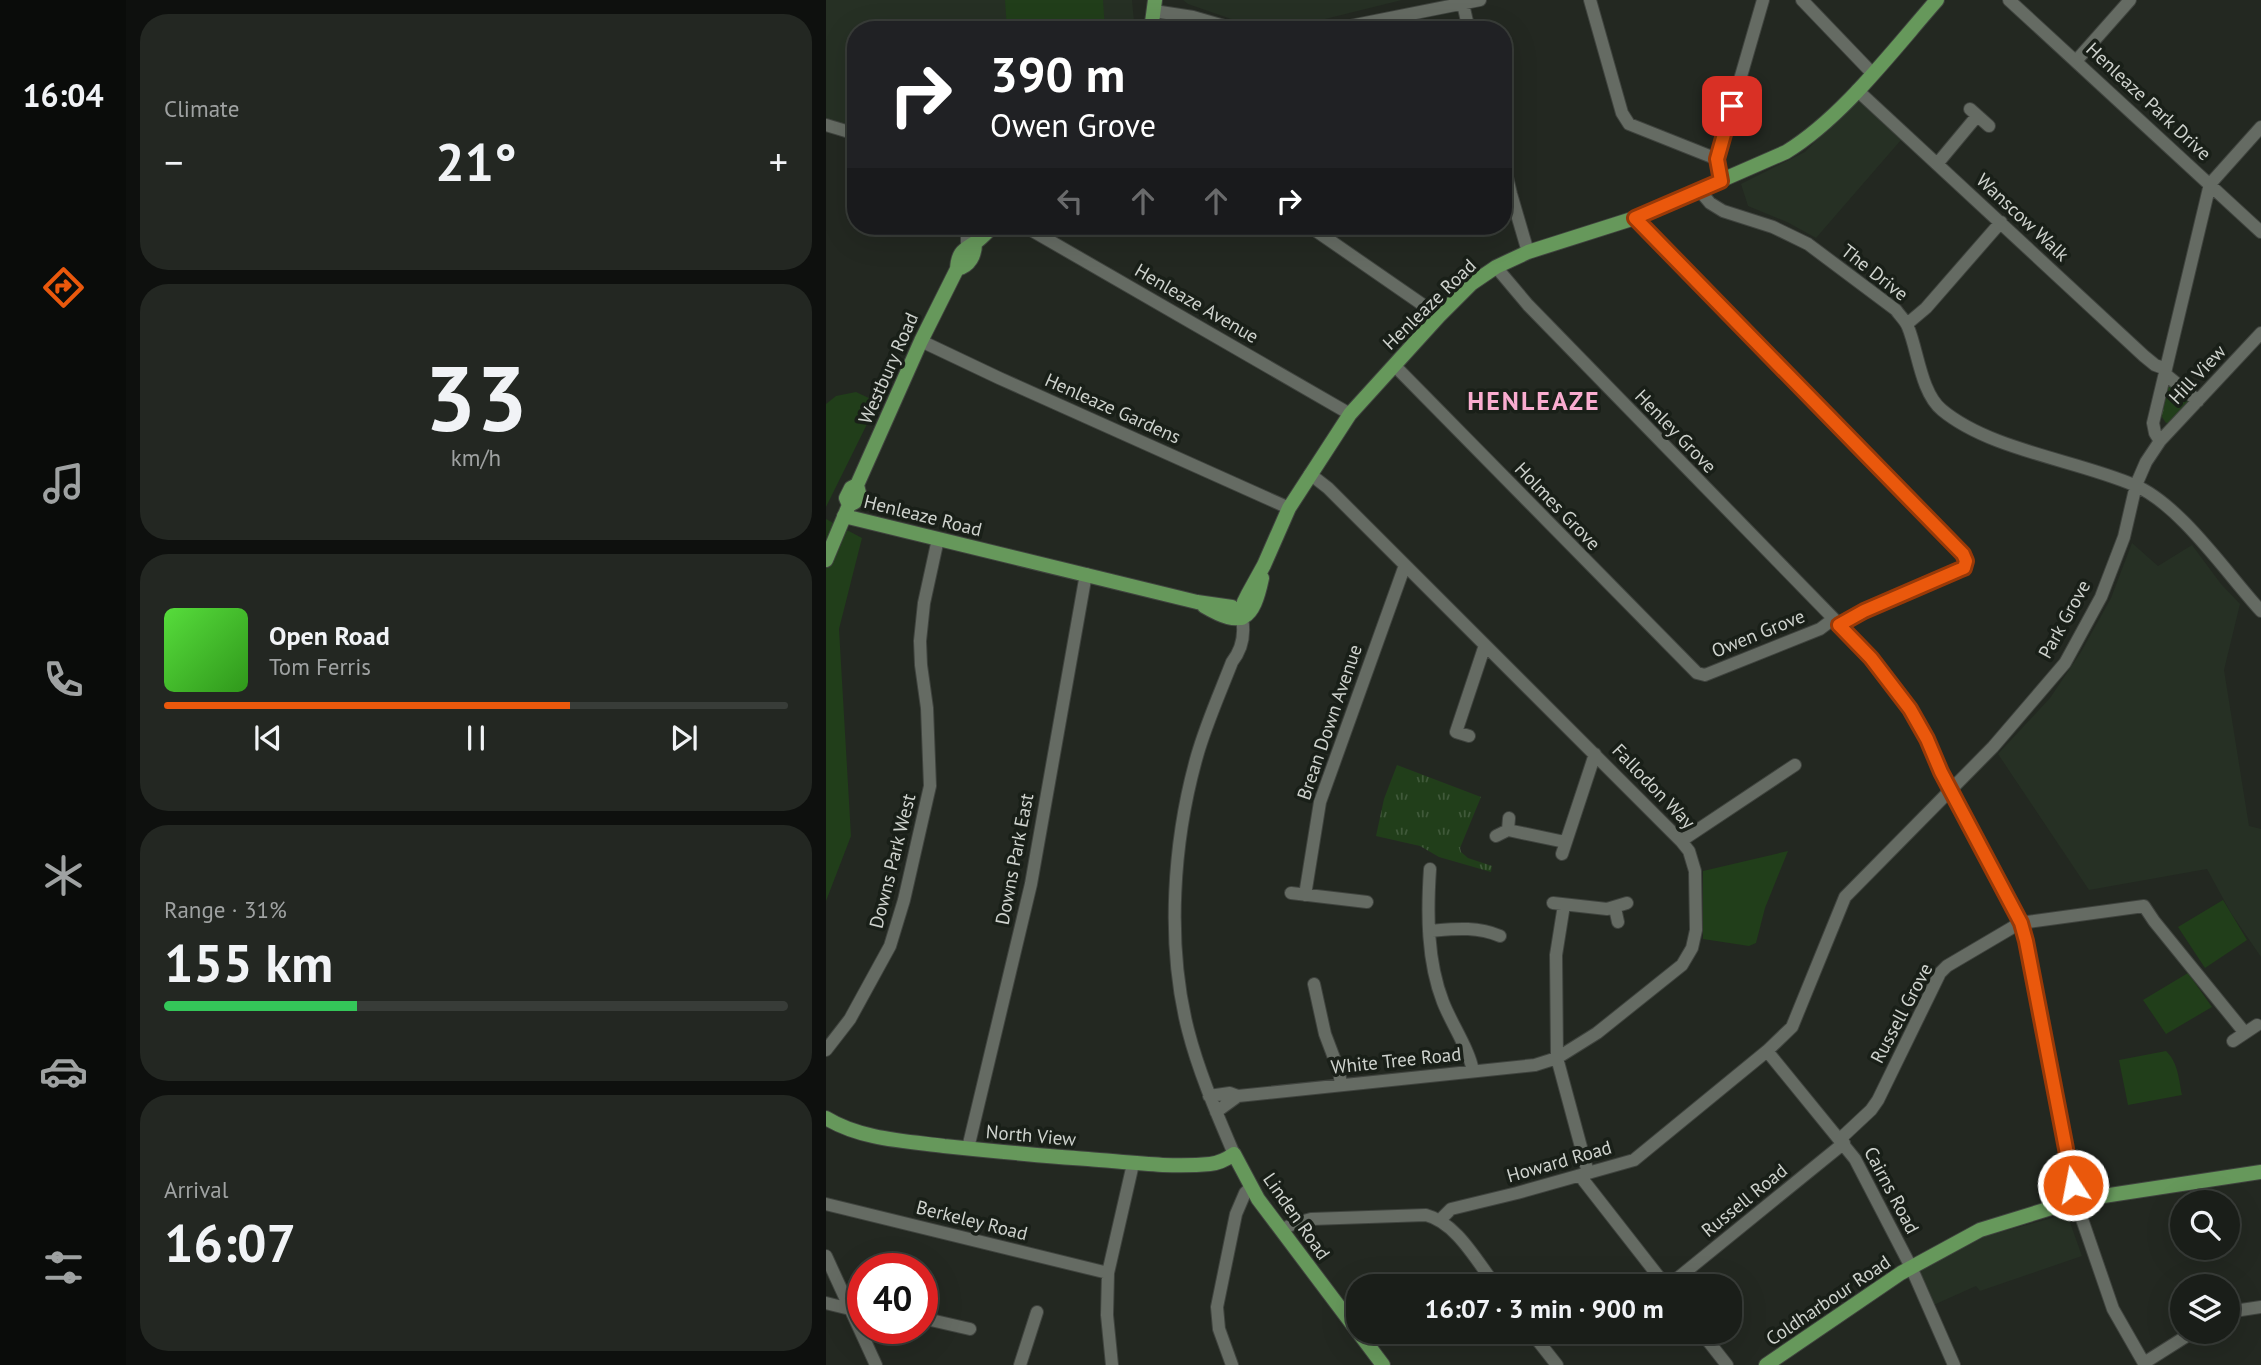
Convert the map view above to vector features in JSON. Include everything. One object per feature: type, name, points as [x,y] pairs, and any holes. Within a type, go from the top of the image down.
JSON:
[{"type":"main road","name":"Henleaze Road","points":[[846,511],[938,539],[1197,602],[1228,618],[1242,618],[1254,608],[1264,565],[1289,508],[1350,414],[1438,316],[1471,284],[1496,267],[1528,252],[1635,218],[1802,143],[1857,90],[1937,0]]},
{"type":"main road","name":"Westbury Road","points":[[826,560],[846,511],[846,498],[851,488],[858,485],[943,294],[957,268],[965,267],[974,254],[971,244],[982,235]]},
{"type":"main road","name":"North View","points":[[826,1118],[842,1128],[860,1133],[968,1148],[1133,1164],[1211,1164],[1224,1161],[1234,1154]]},
{"type":"main road","name":"Linden Road","points":[[1234,1154],[1251,1186],[1281,1230],[1383,1365]]},
{"type":"main road","name":"Coldharbour Road","points":[[1766,1365],[1911,1267],[1980,1230],[2077,1200],[2261,1172]]},
{"type":"street","points":[[1383,21],[1479,0]]},
{"type":"street","points":[[1590,0],[1622,113],[1629,124],[1717,159]]},
{"type":"street","points":[[1721,181],[1717,159],[1763,0]]},
{"type":"street","points":[[1801,0],[1872,73]]},
{"type":"street","name":"Henleaze Park Drive","points":[[2010,0],[2261,232]]},
{"type":"street","points":[[2076,61],[2130,0]]},
{"type":"street","points":[[1156,4],[1207,21]]},
{"type":"street","points":[[1463,4],[1467,21]]},
{"type":"street","name":"Wanscow Walk","points":[[1857,90],[2144,356],[2165,371]]},
{"type":"street","points":[[1937,163],[1973,113],[1989,126]]},
{"type":"street","points":[[826,125],[847,131]]},
{"type":"street","points":[[2160,441],[2153,423],[2210,184],[2261,127]]},
{"type":"street","name":"The Drive","points":[[1700,191],[1710,203],[1723,211],[1773,227],[1808,244],[1896,310],[1908,324],[1928,390],[1939,408],[1957,422],[2001,442],[2136,485],[2170,509],[2195,534],[2261,611]]},
{"type":"street","points":[[1512,194],[1528,252]]},
{"type":"street","name":"Owen Grove","points":[[1635,218],[1963,554],[1966,561],[1964,568],[1864,611],[1705,675],[1697,673]]},
{"type":"street","points":[[1908,324],[1926,308],[2001,222]]},
{"type":"street","points":[[969,235],[971,244]]},
{"type":"street","name":"Henleaze Avenue","points":[[1040,235],[1350,414]]},
{"type":"street","points":[[1322,235],[1438,316]]},
{"type":"street","name":"Henley Grove","points":[[1496,267],[1528,305],[1871,658],[1892,683],[1927,739],[2021,923],[2077,1200],[2113,1309],[2145,1364]]},
{"type":"street","name":"Hill View","points":[[2160,441],[2261,333]]},
{"type":"street","name":"Henleaze Gardens","points":[[921,341],[1289,508]]},
{"type":"street","name":"Holmes Grove","points":[[1394,365],[1697,673]]},
{"type":"street","points":[[2165,371],[2198,401]]},
{"type":"street","name":"Park Grove","points":[[1845,897],[1993,747],[2065,663],[2101,597],[2124,537],[2136,485],[2146,462],[2160,441]]},
{"type":"street","name":"Fallodon Way","points":[[1310,474],[1328,488],[1689,851],[1695,871],[1696,930],[1692,948],[1682,965],[1597,1032],[1557,1058]]},
{"type":"street","name":"Downs Park West","points":[[826,1050],[850,1019],[890,946],[904,900],[930,786],[927,708],[920,641],[924,603],[938,539]]},
{"type":"street","name":"Brean Down Avenue","points":[[1306,895],[1320,802],[1405,565]]},
{"type":"street","name":"Downs Park East","points":[[968,1148],[1031,884],[1086,574]]},
{"type":"street","points":[[1234,1154],[1209,1096],[1185,1016],[1178,970],[1175,921],[1180,837],[1194,768],[1232,662],[1245,635],[1242,618]]},
{"type":"street","points":[[1469,736],[1456,732],[1485,645]]},
{"type":"street","points":[[1504,828],[1563,848],[1595,754]]},
{"type":"street","points":[[1681,841],[1795,765]]},
{"type":"street","points":[[1430,869],[1421,891],[1442,999],[1471,1060],[1473,1071]]},
{"type":"street","points":[[1291,893],[1367,902]]},
{"type":"street","name":"Howard Road","points":[[1440,1220],[1451,1209],[1634,1160],[1767,1051],[1792,1027],[1845,897]]},
{"type":"street","points":[[1618,922],[1621,906],[1607,909],[1558,904],[1557,1058],[1585,1174],[1584,1181],[1658,1274]]},
{"type":"street","name":"Russell Grove","points":[[1842,1141],[1878,1100],[1940,973],[1947,966],[2021,923],[2144,906],[2245,1033]]},
{"type":"street","points":[[1429,931],[1465,928],[1494,934],[1494,919]]},
{"type":"street","points":[[1314,984],[1325,1034],[1339,1071],[1341,1085]]},
{"type":"street","points":[[2233,1041],[2257,1025]]},
{"type":"street","name":"Cairns Road","points":[[1767,1051],[1855,1159],[1911,1267],[1954,1365]]},
{"type":"street","name":"White Tree Road","points":[[1209,1096],[1230,1093],[1238,1096],[1535,1065],[1557,1058]]},
{"type":"street","name":"White Tree Road","points":[[1216,1112],[1238,1096]]},
{"type":"street","name":"Russell Road","points":[[1681,1274],[1842,1141]]},
{"type":"street","points":[[1112,1365],[1107,1315],[1108,1273],[1133,1164]]},
{"type":"street","points":[[1232,1365],[1219,1329],[1217,1307],[1236,1214],[1251,1186]]},
{"type":"street","name":"Berkeley Road","points":[[826,1204],[1108,1273]]},
{"type":"street","points":[[1281,1230],[1311,1219],[1426,1215],[1440,1220],[1459,1238],[1487,1274]]},
{"type":"street","points":[[826,1256],[847,1294]]},
{"type":"street","points":[[826,1303],[847,1305]]},
{"type":"street","points":[[2240,1310],[2261,1307]]},
{"type":"street","points":[[1020,1365],[1037,1312]]},
{"type":"street","points":[[938,1322],[970,1329]]},
{"type":"street","points":[[868,1344],[876,1365]]},
{"type":"street","points":[[1540,1344],[1557,1365]]},
{"type":"street","points":[[1710,1344],[1727,1365]]},
{"type":"street","points":[[2145,1364],[2175,1344]]},
{"type":"shaded area","points":[[826,0],[1132,0],[1134,21],[847,21],[847,126],[826,119]]},
{"type":"shaded area","points":[[1183,0],[1402,0],[1317,21],[1237,21]]},
{"type":"shaded area","points":[[1857,99],[1901,140],[1816,238],[1787,222],[1748,206],[1741,184],[1805,152]]},
{"type":"shaded area","points":[[2132,543],[2158,566],[2192,545],[2221,584],[2240,604],[2224,670],[2249,826],[2261,829],[2261,957],[2231,913],[2207,869],[2089,890],[1998,754],[2050,698],[2081,652],[2111,598]]},
{"type":"shaded area","points":[[2067,1214],[2082,1256],[1980,1291],[1976,1286],[1929,1307],[1912,1271],[1983,1237]]},
{"type":"green space","points":[[1005,0],[1103,0],[1104,21],[1006,21]]},
{"type":"green space","points":[[2167,383],[2190,402],[2172,422],[2166,423],[2160,414]]},
{"type":"green space","points":[[856,392],[871,399],[872,414],[826,507],[826,404],[836,396]]},
{"type":"green space","points":[[826,519],[862,538],[839,629],[851,836],[826,901]]},
{"type":"green space","points":[[1397,765],[1481,797],[1460,848],[1468,858],[1492,866],[1491,872],[1439,857],[1420,846],[1376,836],[1384,799]]},
{"type":"green space","points":[[1788,851],[1765,908],[1756,943],[1749,946],[1703,939],[1703,871]]},
{"type":"green space","points":[[2223,900],[2247,940],[2205,968],[2178,927]]},
{"type":"green space","points":[[2188,973],[2212,1007],[2166,1034],[2143,1000]]},
{"type":"green space","points":[[2166,1051],[2176,1066],[2182,1095],[2128,1105],[2119,1060]]},
{"type":"district","name":"HENLEAZE","points":[[1534,400]]},
{"type":"route","points":[[1732,106],[1717,159],[1721,181],[1635,218],[1963,554],[1966,561],[1964,568],[1864,611],[1839,625],[1871,658],[1910,709],[2021,923],[2073,1185]]}]
